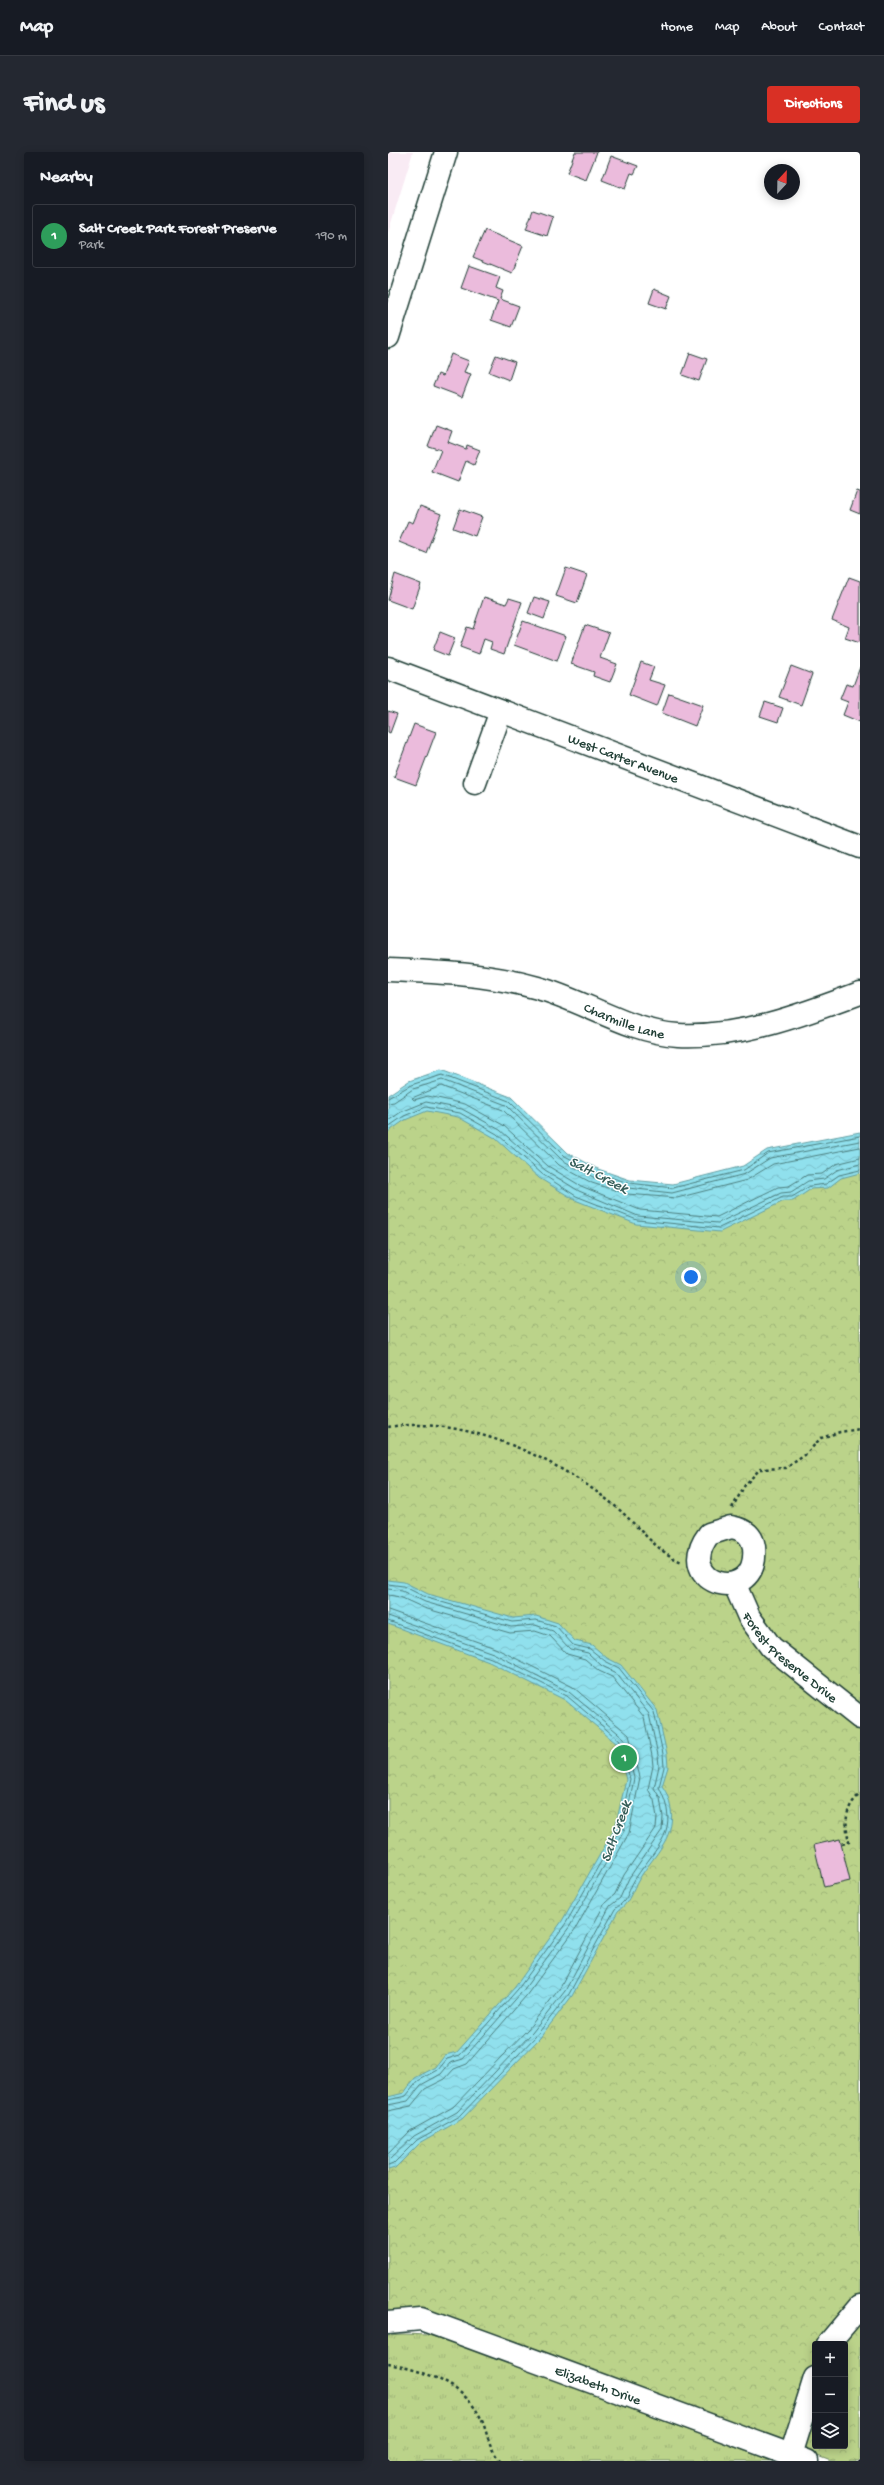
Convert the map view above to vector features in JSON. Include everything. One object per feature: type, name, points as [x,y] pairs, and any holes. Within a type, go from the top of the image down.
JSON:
[{"type":"street","points":[[388,337],[446,152]]},
{"type":"street","name":"West Carter Avenue","points":[[388,668],[860,847]]},
{"type":"street","points":[[475,783],[501,710]]},
{"type":"street","name":"Charmille Lane","points":[[388,970],[452,973],[508,980],[569,998],[632,1024],[654,1031],[676,1034],[726,1033],[764,1025],[860,993]]},
{"type":"street","points":[[731,1528],[740,1529],[748,1534],[753,1543],[754,1554],[752,1567],[746,1577],[735,1585],[725,1585],[708,1579],[698,1562],[699,1550],[709,1534],[731,1528]]},
{"type":"street","name":"Forest Preserve Drive","points":[[735,1585],[749,1617],[771,1647],[860,1718]]},
{"type":"street","points":[[831,2341],[860,2306]]},
{"type":"street","name":"Elizabeth Drive","points":[[388,2322],[421,2319],[799,2458]]},
{"type":"street","points":[[799,2458],[812,2393]]},
{"type":"path","points":[[388,1427],[436,1426],[467,1432],[530,1453],[563,1470],[615,1506],[670,1558],[682,1562],[698,1562]]},
{"type":"path","points":[[731,1528],[730,1511],[745,1485],[760,1469],[786,1468],[805,1455],[821,1438],[840,1432],[860,1429]]},
{"type":"path","points":[[842,1844],[848,1842],[846,1826],[849,1806],[860,1794]]},
{"type":"path","points":[[388,2364],[416,2369],[440,2378],[459,2392],[482,2421],[493,2452],[501,2461]]},
{"type":"shaded area","points":[[388,152],[413,152],[388,233]]},
{"type":"green space","points":[[459,1099],[627,1202],[860,1147],[860,2461],[831,2461],[433,2314],[388,2310],[388,1112]]},
{"type":"green space","points":[[388,2335],[428,2335],[458,2344],[772,2461],[388,2461]]},
{"type":"water","name":"Salt Creek","points":[[441,1070],[511,1097],[568,1153],[598,1169],[630,1180],[673,1184],[743,1166],[767,1150],[860,1132],[860,1173],[841,1178],[828,1188],[811,1189],[793,1201],[784,1201],[720,1232],[636,1224],[575,1200],[539,1178],[495,1138],[458,1117],[427,1111],[405,1120],[388,1132],[388,1095],[409,1081]]},
{"type":"water","name":"Salt Creek","points":[[388,1580],[404,1582],[428,1594],[513,1618],[536,1616],[558,1623],[575,1641],[592,1645],[607,1658],[621,1665],[657,1710],[667,1754],[668,1767],[662,1786],[669,1800],[672,1820],[670,1830],[661,1848],[642,1874],[627,1902],[618,1911],[572,1996],[539,2039],[462,2119],[420,2143],[395,2168],[388,2170],[388,2097],[404,2093],[415,2078],[436,2067],[445,2055],[457,2052],[515,1987],[562,1921],[615,1828],[626,1780],[617,1744],[565,1700],[489,1662],[388,1624]]},
{"type":"building","points":[[575,152],[597,152],[586,180],[567,173]]},
{"type":"building","points":[[611,156],[638,166],[634,174],[631,173],[625,189],[602,180]]},
{"type":"building","points":[[533,210],[553,217],[547,236],[526,229]]},
{"type":"building","points":[[485,230],[523,246],[512,273],[473,257]]},
{"type":"building","points":[[469,266],[500,277],[496,288],[503,291],[500,299],[519,306],[511,327],[491,320],[498,301],[461,288]]},
{"type":"building","points":[[654,289],[671,296],[666,309],[649,303]]},
{"type":"building","points":[[690,353],[707,359],[699,381],[682,375]]},
{"type":"building","points":[[451,354],[469,361],[464,372],[471,374],[462,397],[433,386],[438,374],[443,376]]},
{"type":"building","points":[[496,355],[515,362],[509,380],[489,372]]},
{"type":"building","points":[[436,425],[452,431],[448,442],[466,449],[467,445],[480,450],[474,465],[466,461],[458,482],[432,472],[441,450],[428,446]]},
{"type":"building","points":[[857,491],[860,492],[860,514],[850,510]]},
{"type":"building","points":[[420,506],[441,514],[426,553],[399,542],[408,521],[413,523]]},
{"type":"building","points":[[460,509],[482,517],[475,536],[453,528]]},
{"type":"building","points":[[566,568],[587,575],[577,603],[556,596]]},
{"type":"building","points":[[395,574],[421,584],[412,609],[388,600]]},
{"type":"building","points":[[849,577],[860,581],[860,643],[845,638],[849,627],[832,620]]},
{"type":"building","points":[[484,597],[506,604],[509,598],[522,602],[504,654],[490,649],[492,642],[484,639],[479,654],[460,647],[467,627],[473,629]]},
{"type":"building","points":[[534,597],[550,602],[544,619],[528,613]]},
{"type":"building","points":[[523,621],[566,636],[557,661],[514,645]]},
{"type":"building","points":[[585,625],[609,633],[600,658],[617,664],[610,682],[593,676],[594,672],[571,664]]},
{"type":"building","points":[[440,632],[455,638],[448,656],[433,650]]},
{"type":"building","points":[[641,662],[654,667],[649,680],[665,685],[657,706],[629,695]]},
{"type":"building","points":[[791,666],[812,674],[801,705],[779,697]]},
{"type":"building","points":[[860,667],[860,722],[843,715],[848,702],[840,699],[846,684],[853,686]]},
{"type":"building","points":[[669,693],[703,705],[695,726],[662,713]]},
{"type":"building","points":[[765,702],[783,708],[778,722],[760,716]]},
{"type":"building","points":[[388,711],[397,714],[390,733],[388,732]]},
{"type":"building","points":[[414,724],[436,732],[416,785],[394,777]]},
{"type":"building","points":[[840,1839],[850,1881],[824,1887],[814,1845]]},
{"type":"place","name":"Salt Creek Park Forest Preserve","points":[[624,1758]]}]
